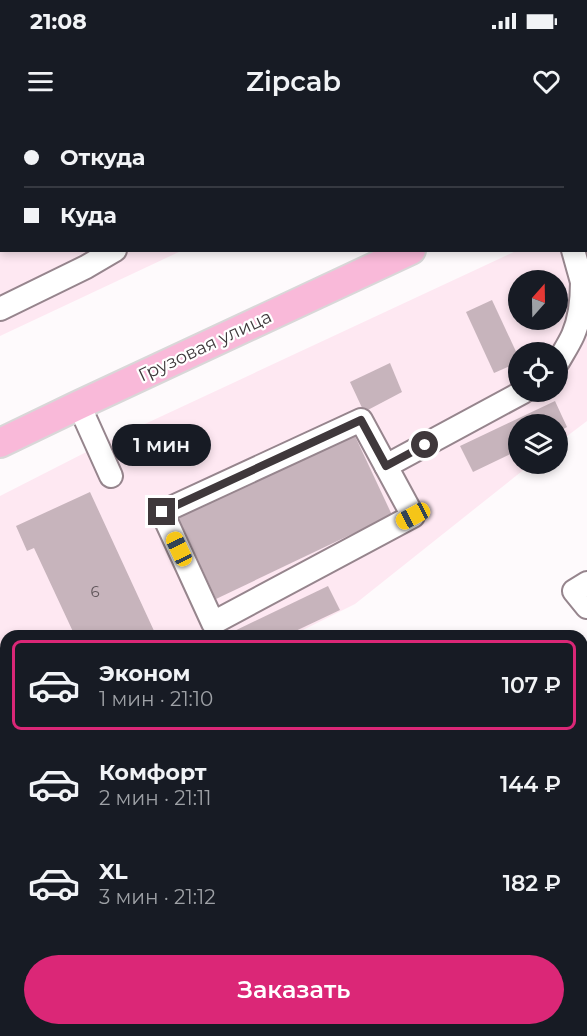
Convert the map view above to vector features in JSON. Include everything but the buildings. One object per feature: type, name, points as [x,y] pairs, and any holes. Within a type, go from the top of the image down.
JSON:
[{"type":"main road","name":"Грузовая улица","points":[[0,443],[407,252]]},
{"type":"lane","points":[[0,309],[112,252]]},
{"type":"lane","points":[[568,344],[573,335],[585,285],[574,252]]},
{"type":"lane","points":[[386,466],[508,400]]},
{"type":"lane","points":[[79,405],[111,476]]},
{"type":"lane","points":[[361,420],[386,466],[413,516],[213,623],[162,512],[361,420]]},
{"type":"lane","points":[[587,583],[574,591],[587,607]]},
{"type":"shaded area","points":[[0,252],[179,252],[0,336]]},
{"type":"shaded area","points":[[514,252],[587,252],[587,421],[568,435],[568,414],[508,414],[508,474],[518,474],[355,604],[303,630],[0,630],[0,496],[104,443]]},
{"type":"route","points":[[162,512],[361,420],[386,466],[425,445]]}]
